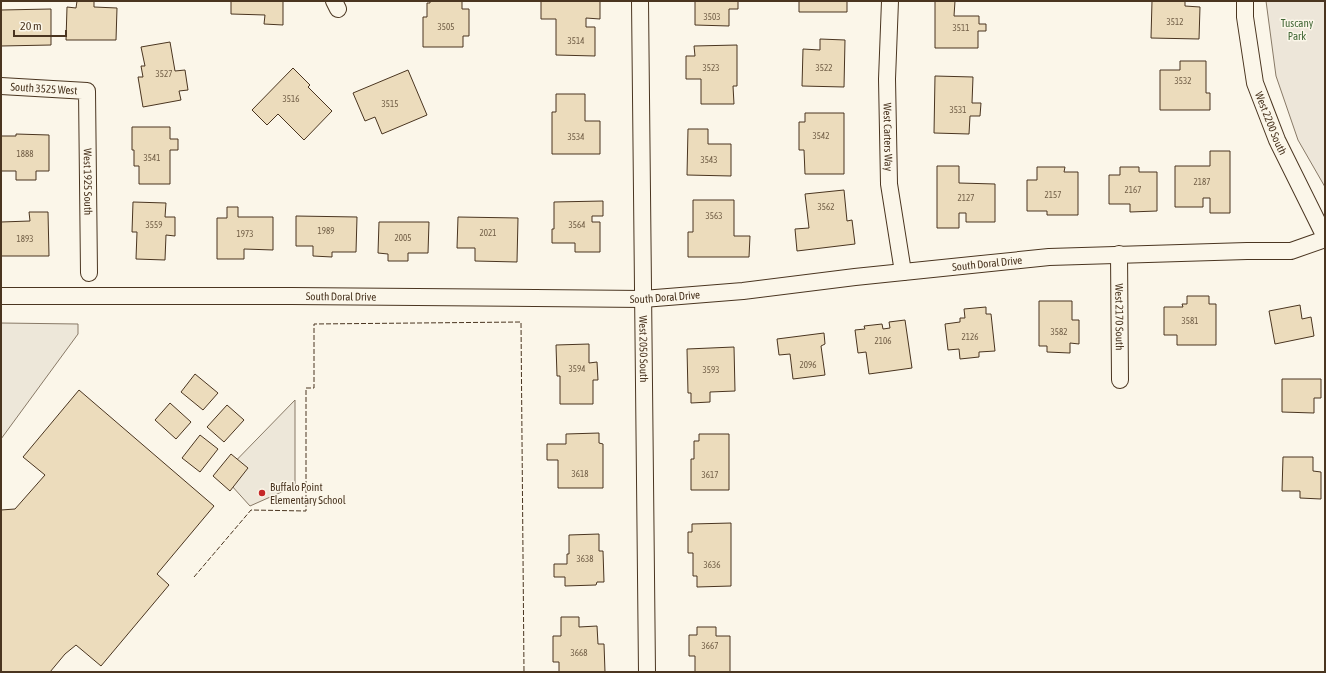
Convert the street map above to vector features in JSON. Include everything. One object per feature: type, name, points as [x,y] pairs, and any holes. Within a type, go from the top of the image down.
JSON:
[{"type":"street","name":"West 2050 South","points":[[640,1],[647,672]]},
{"type":"street","name":"West Carters Way","points":[[890,1],[887,79],[889,184],[903,272]]},
{"type":"street","name":"West 2200 South","points":[[1245,1],[1245,17],[1254,83],[1277,140],[1325,238]]},
{"type":"street","name":"South 3525 West","points":[[1,86],[87,91]]},
{"type":"street","name":"West 1925 South","points":[[87,91],[89,273]]},
{"type":"street","name":"South Doral Drive","points":[[1,296],[643,298],[743,291],[855,277],[1049,257],[1291,250],[1325,238]]},
{"type":"street","name":"West 2170 South","points":[[1119,254],[1120,380]]},
{"type":"green space","name":"Tuscany Park","points":[[1266,1],[1325,1],[1325,187],[1298,140],[1276,76]]},
{"type":"shaded area","points":[[1,323],[78,324],[78,334],[1,439]]},
{"type":"shaded area","points":[[295,400],[295,486],[250,506],[222,475]]},
{"type":"building","points":[[77,1],[94,1],[94,7],[117,8],[116,40],[66,40],[67,7],[76,8]]},
{"type":"building","points":[[231,1],[283,1],[283,25],[264,24],[265,15],[231,14]]},
{"type":"building","points":[[430,1],[462,1],[462,9],[469,9],[469,36],[463,36],[463,47],[423,47],[423,17],[427,17],[427,3],[430,3]]},
{"type":"building","points":[[541,1],[600,1],[600,19],[586,18],[586,27],[595,27],[595,56],[556,55],[556,19],[541,19]]},
{"type":"building","points":[[695,1],[738,1],[738,9],[729,9],[729,26],[695,25]]},
{"type":"building","points":[[799,1],[847,1],[847,12],[799,12]]},
{"type":"building","points":[[935,1],[955,1],[954,16],[979,16],[979,24],[986,24],[986,31],[978,31],[978,48],[935,48]]},
{"type":"building","points":[[1152,1],[1185,1],[1185,6],[1200,7],[1199,39],[1151,38]]},
{"type":"building","points":[[51,9],[51,45],[1,46],[1,10]]},
{"type":"building","points":[[820,39],[845,40],[844,87],[802,86],[803,49],[820,50]]},
{"type":"building","points":[[170,42],[175,71],[185,70],[188,90],[179,91],[181,100],[143,107],[138,77],[143,77],[141,66],[145,66],[141,47]]},
{"type":"building","points":[[737,45],[737,86],[733,86],[734,104],[701,104],[701,79],[686,79],[686,56],[695,56],[694,46]]},
{"type":"building","points":[[1180,61],[1206,61],[1206,93],[1210,93],[1210,110],[1160,110],[1160,70],[1180,70]]},
{"type":"building","points":[[293,68],[310,85],[308,87],[332,111],[304,140],[278,114],[267,125],[252,110]]},
{"type":"building","points":[[408,70],[427,115],[382,134],[375,117],[365,121],[353,93]]},
{"type":"building","points":[[935,76],[973,77],[972,103],[981,103],[980,116],[970,116],[969,134],[934,133]]},
{"type":"building","points":[[556,94],[585,94],[585,121],[600,121],[600,154],[552,154],[552,112],[556,112]]},
{"type":"building","points":[[805,113],[844,113],[844,174],[805,174],[804,150],[799,150],[799,122],[805,122]]},
{"type":"building","points":[[132,127],[170,127],[170,139],[178,139],[178,150],[170,150],[170,184],[139,184],[139,166],[134,166],[134,150],[132,150]]},
{"type":"building","points":[[688,129],[708,129],[708,144],[731,144],[731,176],[687,175]]},
{"type":"building","points":[[16,134],[49,135],[49,171],[36,171],[36,180],[16,180],[16,171],[1,171],[1,136],[16,136]]},
{"type":"building","points":[[1210,151],[1230,151],[1230,213],[1210,213],[1210,198],[1203,198],[1203,207],[1175,207],[1175,166],[1210,166]]},
{"type":"building","points":[[937,166],[959,166],[959,183],[995,184],[995,222],[966,222],[966,213],[959,213],[959,228],[937,228]]},
{"type":"building","points":[[1037,167],[1065,167],[1064,172],[1078,172],[1078,215],[1047,215],[1047,211],[1027,211],[1027,180],[1037,180]]},
{"type":"building","points":[[1120,167],[1139,167],[1139,172],[1157,172],[1157,211],[1130,212],[1130,204],[1109,204],[1109,175],[1120,175]]},
{"type":"building","points":[[844,190],[847,221],[852,220],[855,244],[797,251],[795,229],[809,228],[805,194]]},
{"type":"building","points":[[693,200],[734,200],[734,236],[750,236],[749,257],[688,257],[688,232],[693,232]]},
{"type":"building","points":[[603,201],[603,216],[592,216],[592,222],[600,222],[600,252],[575,252],[575,243],[552,243],[552,229],[554,229],[554,202]]},
{"type":"building","points":[[133,202],[166,203],[165,217],[175,217],[175,236],[166,235],[165,260],[136,259],[137,232],[132,232]]},
{"type":"building","points":[[227,207],[238,207],[238,217],[273,217],[273,250],[244,249],[244,259],[217,259],[217,218],[227,218]]},
{"type":"building","points":[[29,212],[48,212],[49,256],[1,256],[1,222],[30,221]]},
{"type":"building","points":[[296,216],[357,217],[356,252],[332,252],[332,257],[313,256],[313,246],[296,246]]},
{"type":"building","points":[[458,217],[518,218],[517,262],[475,261],[475,248],[457,248]]},
{"type":"building","points":[[379,222],[429,222],[428,253],[408,253],[408,261],[388,261],[388,254],[378,253]]},
{"type":"building","points":[[1187,296],[1209,296],[1209,304],[1216,304],[1216,345],[1177,345],[1177,335],[1164,335],[1164,307],[1183,307],[1182,304],[1187,304]]},
{"type":"building","points":[[1039,301],[1072,301],[1072,320],[1079,320],[1079,344],[1070,343],[1070,353],[1047,352],[1047,346],[1039,346]]},
{"type":"building","points":[[1300,305],[1302,319],[1311,317],[1314,336],[1275,344],[1269,311]]},
{"type":"building","points":[[986,307],[986,314],[991,314],[995,351],[979,352],[979,357],[960,359],[959,349],[948,350],[945,324],[960,322],[960,318],[965,318],[964,309]]},
{"type":"building","points":[[905,320],[912,368],[869,374],[866,352],[858,353],[855,330],[865,329],[864,326],[882,324],[883,329],[890,328],[889,322]]},
{"type":"building","points":[[824,333],[825,344],[821,346],[825,375],[793,379],[790,354],[779,355],[777,339]]},
{"type":"building","points":[[589,344],[589,363],[597,362],[598,380],[593,380],[593,404],[560,404],[560,376],[557,376],[556,345]]},
{"type":"building","points":[[734,347],[735,391],[710,392],[710,402],[691,403],[691,393],[688,393],[687,349]]},
{"type":"building","points":[[195,374],[218,393],[203,410],[181,392]]},
{"type":"building","points":[[1282,379],[1321,379],[1321,398],[1314,398],[1314,413],[1282,412]]},
{"type":"building","points":[[79,390],[214,506],[157,574],[169,585],[101,666],[76,645],[65,654],[50,672],[1,672],[1,510],[15,509],[45,475],[23,457]]},
{"type":"building","points":[[170,403],[191,422],[176,439],[155,420]]},
{"type":"building","points":[[227,405],[244,420],[224,442],[207,427]]},
{"type":"building","points":[[599,433],[599,443],[603,444],[603,488],[558,488],[558,460],[547,460],[547,444],[566,444],[566,434]]},
{"type":"building","points":[[699,434],[729,434],[729,490],[691,490],[691,459],[694,459],[694,441],[699,441]]},
{"type":"building","points":[[200,435],[218,449],[200,472],[182,458]]},
{"type":"building","points":[[231,454],[248,468],[230,491],[213,476]]},
{"type":"building","points":[[1283,457],[1313,457],[1313,471],[1321,472],[1321,499],[1300,498],[1300,491],[1282,491]]},
{"type":"building","points":[[731,523],[731,586],[697,587],[697,576],[693,576],[693,553],[688,553],[688,532],[692,532],[692,524]]},
{"type":"building","points":[[599,534],[599,551],[603,551],[604,582],[597,582],[596,585],[565,586],[565,577],[554,577],[554,564],[567,564],[567,554],[569,554],[569,535]]},
{"type":"building","points":[[561,617],[579,617],[579,627],[597,626],[598,644],[604,644],[605,672],[559,672],[559,662],[553,662],[553,636],[561,636]]},
{"type":"building","points":[[697,627],[716,627],[716,636],[730,636],[730,672],[695,672],[695,656],[689,656],[689,635],[697,635]]},
{"type":"fence","points":[[194,577],[251,510],[306,511],[306,388],[314,388],[314,324],[521,322],[524,672]]},
{"type":"place","name":"Buffalo Point Elementary School","points":[[262,493]]}]
